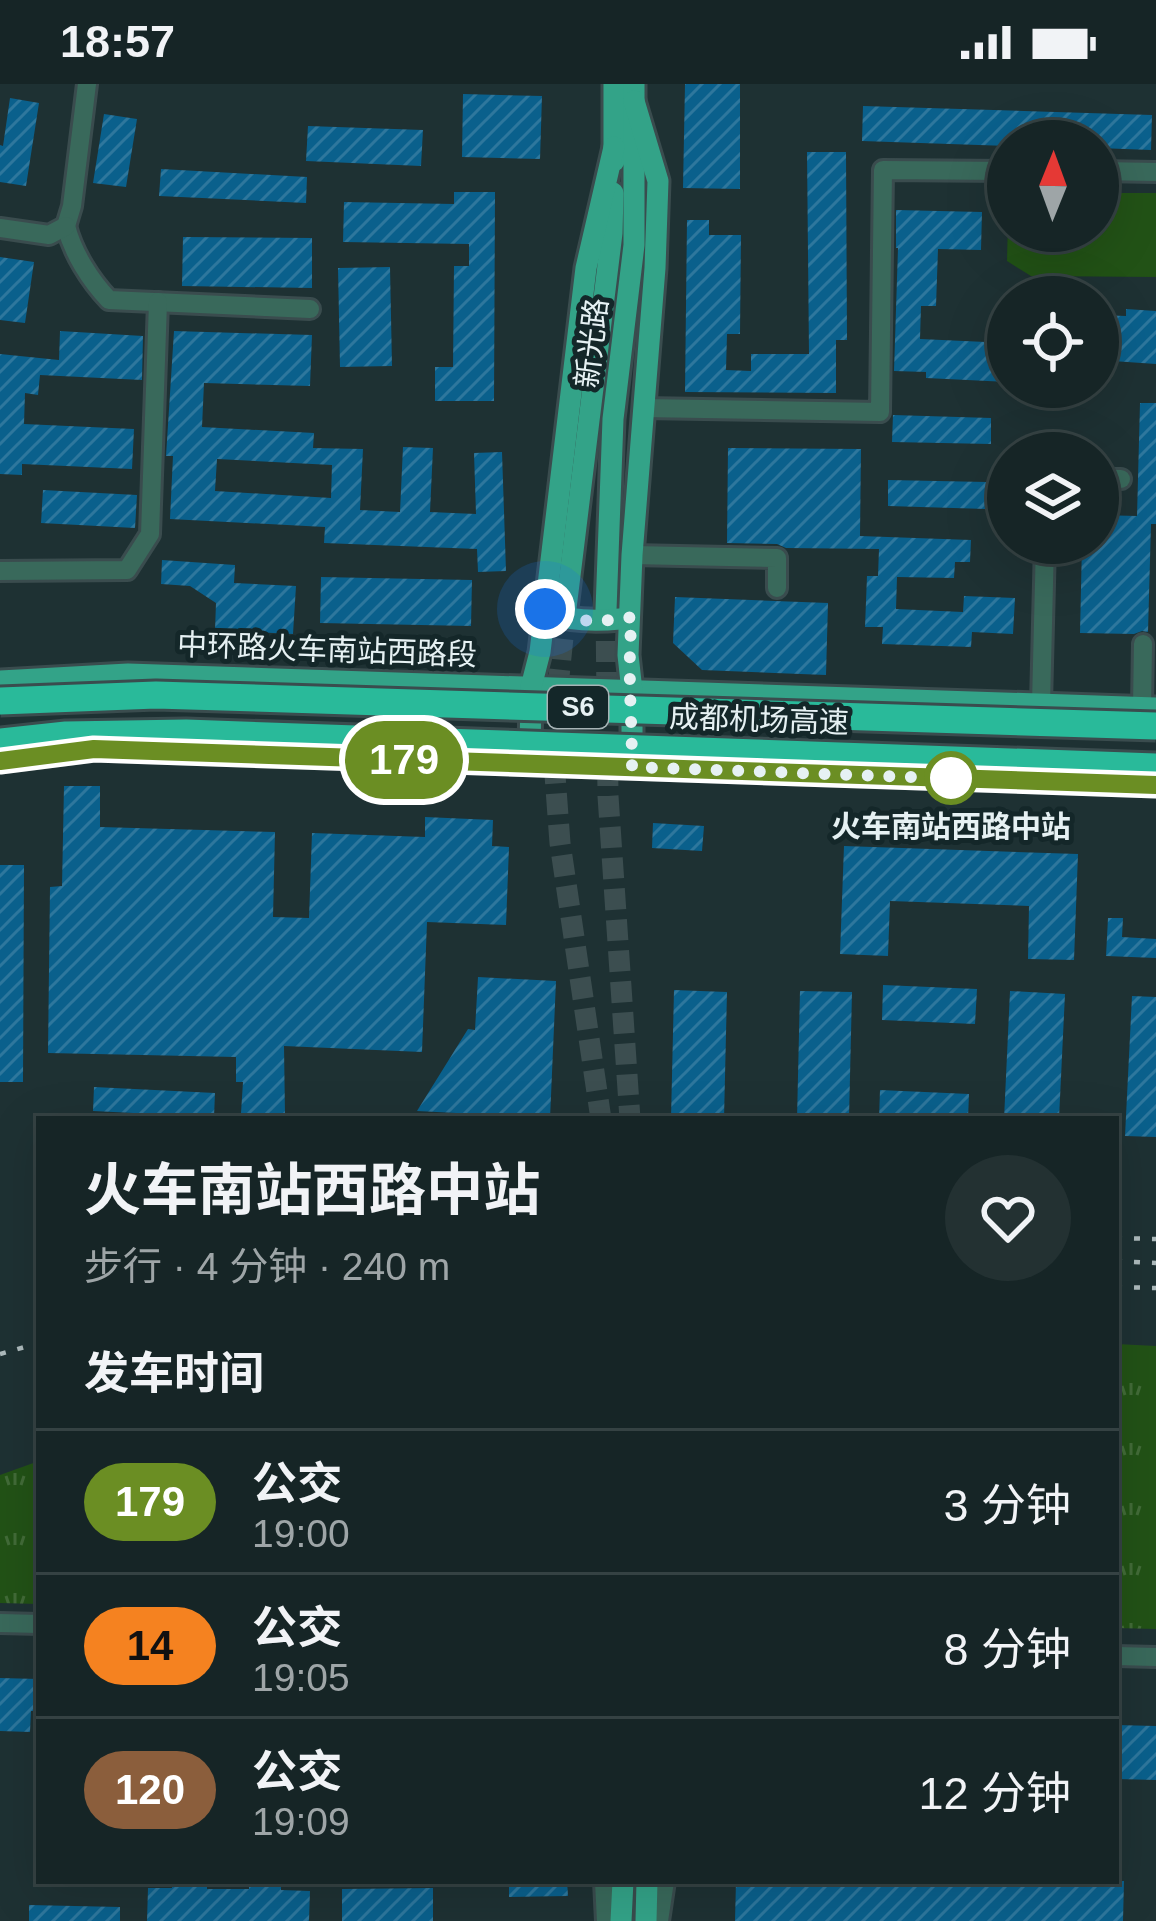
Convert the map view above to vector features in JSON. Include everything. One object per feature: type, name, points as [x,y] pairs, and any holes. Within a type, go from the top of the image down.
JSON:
[{"type":"highway","name":"成都机场高速","points":[[0,701],[156,694],[1151,714]]},
{"type":"highway","name":"成都机场高速","points":[[0,742],[66,735],[186,733],[1156,767]]},
{"type":"main road","points":[[530,764],[531,687],[555,609],[612,233],[614,84]]},
{"type":"main road","points":[[632,767],[628,655],[632,555],[658,182],[634,93]]},
{"type":"main road","name":"新光路","points":[[606,610],[613,419],[634,244],[634,93]]},
{"type":"main road","points":[[555,609],[556,616],[577,619],[632,617]]},
{"type":"main road","name":"中环路火车南站西路段","points":[[0,681],[128,674],[1040,704],[1151,714]]},
{"type":"main road","points":[[0,761],[94,749],[1156,785]]},
{"type":"main road","points":[[621,1921],[623,1884]]},
{"type":"main road","points":[[646,1921],[647,1884]]},
{"type":"street","points":[[87,84],[66,226],[70,244],[99,290],[109,300],[310,309]]},
{"type":"street","points":[[643,408],[880,412],[883,170],[987,171]]},
{"type":"street","points":[[1119,171],[1156,172]]},
{"type":"street","points":[[0,228],[49,235],[66,226]]},
{"type":"street","points":[[0,571],[127,570],[150,534],[158,302]]},
{"type":"street","points":[[632,555],[777,558],[777,588]]},
{"type":"street","points":[[1040,704],[1044,564]]},
{"type":"street","points":[[1143,644],[1151,714]]},
{"type":"street","points":[[0,1623],[36,1624]]},
{"type":"street","points":[[1119,1656],[1156,1658]]},
{"type":"street","points":[[604,1884],[606,1921]]},
{"type":"street","points":[[659,1921],[665,1884]]},
{"type":"green space","points":[[1119,193],[1156,193],[1156,277],[1031,276],[1007,261],[1007,252],[1119,252]]},
{"type":"green space","points":[[1119,1344],[1156,1346],[1156,1629],[1119,1628]]},
{"type":"green space","points":[[36,1462],[36,1604],[0,1603],[0,1475]]},
{"type":"building","points":[[685,84],[740,84],[740,189],[683,188]]},
{"type":"building","points":[[463,94],[542,96],[540,159],[462,157]]},
{"type":"building","points":[[10,98],[39,103],[26,186],[0,182],[0,145]]},
{"type":"building","points":[[863,106],[1152,115],[1151,150],[1119,149],[1119,120],[987,120],[987,145],[862,141]]},
{"type":"building","points":[[104,114],[137,119],[126,187],[93,183]]},
{"type":"building","points":[[308,126],[423,130],[421,166],[306,161]]},
{"type":"building","points":[[807,152],[846,152],[847,340],[836,340],[836,393],[685,392],[687,220],[709,220],[709,235],[741,235],[740,334],[727,334],[726,370],[751,371],[751,354],[809,354]]},
{"type":"building","points":[[161,169],[307,177],[306,203],[159,196]]},
{"type":"building","points":[[454,192],[495,192],[494,401],[435,401],[435,367],[453,367],[454,266],[469,266],[469,244],[343,242],[344,202],[454,204]]},
{"type":"building","points":[[896,210],[982,212],[981,250],[938,249],[936,306],[921,306],[920,339],[987,342],[987,381],[894,371]]},
{"type":"building","points":[[183,237],[312,238],[312,288],[182,286]]},
{"type":"building","points":[[0,257],[34,262],[25,323],[0,320]]},
{"type":"building","points":[[390,267],[392,366],[340,367],[338,268]]},
{"type":"building","points":[[1126,309],[1156,311],[1156,364],[1119,361],[1119,316],[1126,316]]},
{"type":"building","points":[[60,331],[143,336],[142,380],[40,375],[38,395],[25,393],[24,424],[134,429],[132,469],[22,464],[22,475],[0,474],[0,354],[59,360]]},
{"type":"building","points":[[174,331],[312,335],[310,386],[204,383],[202,427],[314,433],[313,448],[363,449],[360,510],[400,512],[403,447],[433,448],[430,512],[476,514],[474,453],[502,452],[506,571],[478,572],[477,549],[324,543],[325,527],[170,519],[173,456],[166,456]],"holes":[[[217,459],[332,465],[331,498],[215,491]]]},
{"type":"building","points":[[1140,403],[1156,403],[1156,524],[1151,524],[1148,632],[1080,633],[1082,564],[1119,564],[1119,516],[1137,516]]},
{"type":"building","points":[[893,415],[991,418],[987,444],[892,442]]},
{"type":"building","points":[[728,448],[861,449],[860,536],[971,540],[970,562],[955,562],[954,578],[897,577],[896,609],[963,612],[964,596],[1015,598],[1013,634],[972,632],[971,647],[882,644],[883,627],[865,627],[867,576],[878,576],[879,549],[727,543]]},
{"type":"building","points":[[888,480],[987,482],[986,509],[888,506]]},
{"type":"building","points":[[43,490],[137,495],[135,528],[41,523]]},
{"type":"building","points":[[162,560],[235,565],[234,583],[296,586],[293,634],[215,630],[216,603],[190,586],[161,584]]},
{"type":"building","points":[[321,577],[472,580],[471,626],[320,623]]},
{"type":"building","points":[[675,597],[828,603],[826,675],[702,670],[673,643]]},
{"type":"building","points":[[64,786],[100,786],[100,827],[275,832],[273,917],[309,918],[312,833],[425,837],[425,817],[493,820],[492,846],[509,847],[506,925],[427,922],[422,1052],[284,1046],[285,1115],[241,1113],[243,1082],[236,1082],[236,1057],[48,1053],[50,887],[62,886]]},
{"type":"building","points":[[653,823],[704,826],[702,851],[652,848]]},
{"type":"building","points":[[844,846],[1078,854],[1074,960],[1028,959],[1029,906],[890,901],[888,956],[840,954]]},
{"type":"building","points":[[0,865],[24,865],[23,1082],[0,1082]]},
{"type":"building","points":[[1108,918],[1123,918],[1122,937],[1156,939],[1156,958],[1106,956]]},
{"type":"building","points":[[478,977],[556,981],[550,1116],[417,1111],[468,1029],[475,1030]]},
{"type":"building","points":[[883,985],[977,989],[975,1024],[882,1020]]},
{"type":"building","points":[[674,990],[727,992],[724,1116],[671,1116]]},
{"type":"building","points":[[800,991],[852,992],[849,1116],[797,1116]]},
{"type":"building","points":[[1010,991],[1065,994],[1059,1116],[1004,1116]]},
{"type":"building","points":[[1132,996],[1156,997],[1156,1137],[1125,1136]]},
{"type":"building","points":[[94,1087],[215,1093],[214,1116],[93,1111]]},
{"type":"building","points":[[880,1090],[969,1094],[968,1116],[879,1116]]},
{"type":"building","points":[[0,1678],[36,1679],[36,1711],[31,1711],[30,1732],[0,1731]]},
{"type":"building","points":[[1119,1725],[1156,1726],[1156,1780],[1119,1779]]},
{"type":"building","points":[[1124,1881],[1123,1921],[735,1921],[736,1884]]},
{"type":"building","points":[[172,1884],[249,1889],[249,1884],[281,1884],[281,1890],[310,1891],[309,1921],[147,1921],[148,1888],[172,1888]]},
{"type":"building","points":[[509,1884],[567,1884],[568,1896],[509,1897]]},
{"type":"building","points":[[433,1888],[433,1921],[342,1921],[342,1889]]},
{"type":"building","points":[[29,1905],[120,1907],[120,1921],[29,1921]]},
{"type":"tunnel","points":[[566,608],[555,775],[560,843],[601,1116]]},
{"type":"tunnel","points":[[606,610],[608,796],[630,1116]]},
{"type":"railway","points":[[1119,1238],[1156,1239]]},
{"type":"railway","points":[[1119,1261],[1156,1263]]},
{"type":"railway","points":[[1119,1287],[1156,1288]]},
{"type":"railway","points":[[0,1354],[36,1344]]},
{"type":"bus line","name":"179","points":[[0,761],[94,749],[1156,785]]},
{"type":"place","name":"火车南站西路中站","points":[[951,778]]},
{"type":"route","points":[[545,609],[577,619],[632,617],[628,655],[632,767],[966,779],[951,778]]}]
